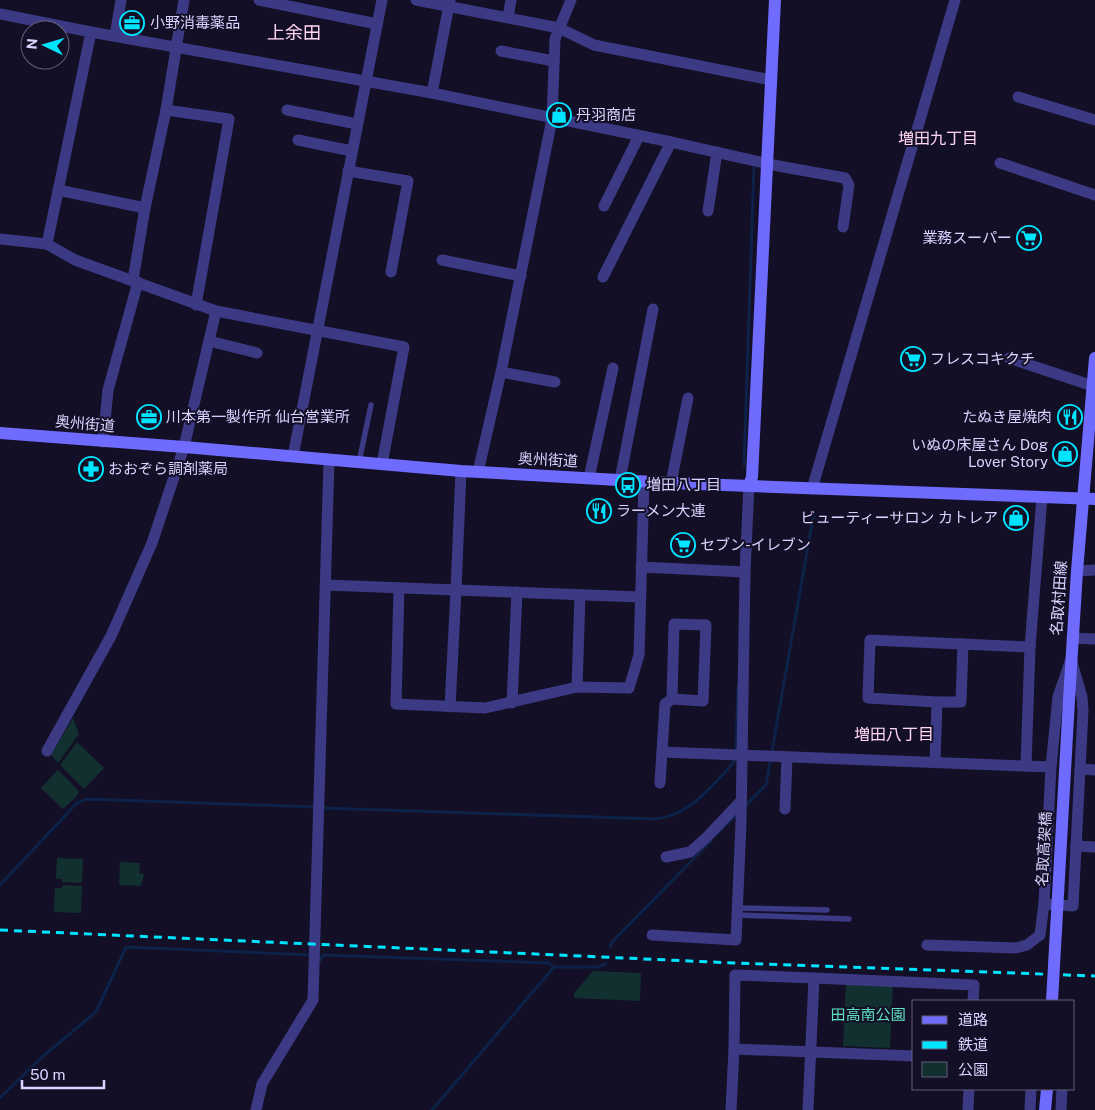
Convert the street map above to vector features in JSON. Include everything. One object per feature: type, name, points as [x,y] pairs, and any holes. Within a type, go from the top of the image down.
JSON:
[{"type":"main road","points":[[749,485],[752,477],[775,0]]},
{"type":"main road","name":"名取村田線","points":[[1069,700],[1077,571],[1089,498],[1095,358]]},
{"type":"main road","name":"奥州街道","points":[[0,433],[461,471],[672,483],[1089,498]]},
{"type":"main road","name":"名取高架橋","points":[[1052,1000],[1069,700]]},
{"type":"main road","points":[[1045,1110],[1046,1090]]},
{"type":"street","points":[[115,36],[121,0]]},
{"type":"street","points":[[103,442],[108,390],[135,281],[145,208],[166,110],[184,0]]},
{"type":"street","points":[[259,0],[278,2],[377,24]]},
{"type":"street","points":[[293,456],[382,0]]},
{"type":"street","points":[[416,0],[450,3],[559,28],[594,45],[771,80]]},
{"type":"street","points":[[508,17],[511,0]]},
{"type":"street","points":[[478,472],[501,372],[552,119],[555,39],[571,0]]},
{"type":"street","points":[[812,489],[955,0]]},
{"type":"street","points":[[432,93],[450,3]]},
{"type":"street","points":[[0,14],[432,93],[671,142],[767,164],[845,178],[849,185],[843,227]]},
{"type":"street","points":[[47,244],[91,32]]},
{"type":"street","points":[[501,51],[554,60]]},
{"type":"street","points":[[1018,97],[1095,120]]},
{"type":"street","points":[[166,110],[229,119],[196,305]]},
{"type":"street","points":[[287,110],[357,124]]},
{"type":"street","points":[[604,206],[640,136]]},
{"type":"street","points":[[298,140],[352,151]]},
{"type":"street","points":[[603,277],[671,142]]},
{"type":"street","points":[[708,211],[717,152]]},
{"type":"street","points":[[1000,163],[1095,195]]},
{"type":"street","points":[[348,171],[408,181],[391,272]]},
{"type":"street","points":[[58,190],[145,208]]},
{"type":"street","points":[[0,239],[47,244],[75,260],[216,311],[404,347],[382,464]]},
{"type":"street","points":[[442,260],[521,276]]},
{"type":"street","points":[[620,480],[653,309]]},
{"type":"street","points":[[47,751],[111,636],[152,543],[184,447],[216,311]]},
{"type":"street","points":[[209,341],[257,352]]},
{"type":"street","points":[[1009,358],[1093,386]]},
{"type":"street","points":[[589,478],[613,368]]},
{"type":"street","points":[[501,372],[555,382]]},
{"type":"street","points":[[672,483],[688,398]]},
{"type":"street","points":[[256,1110],[262,1084],[313,1000],[329,460]]},
{"type":"street","points":[[450,706],[461,471]]},
{"type":"street","points":[[399,588],[396,704],[485,708],[577,687],[629,688],[639,655],[644,481]]},
{"type":"street","points":[[652,935],[736,940],[741,808],[745,572],[749,485]]},
{"type":"street","points":[[1026,766],[1030,647],[1042,497]]},
{"type":"street","points":[[641,567],[745,572]]},
{"type":"street","points":[[1077,571],[1095,570]]},
{"type":"street","points":[[326,585],[640,597]]},
{"type":"street","points":[[512,703],[517,592]]},
{"type":"street","points":[[577,687],[580,595]]},
{"type":"street","points":[[660,783],[665,704],[672,700],[703,701],[706,625],[674,624],[672,700]]},
{"type":"street","points":[[1072,638],[1095,639]]},
{"type":"street","points":[[963,644],[961,702],[868,698],[870,640],[963,644],[1030,647]]},
{"type":"street","points":[[927,944],[1016,948],[1027,945],[1040,935],[1044,904],[1051,767],[1058,697],[1071,659]]},
{"type":"street","points":[[1044,904],[1073,906],[1082,697],[1071,659]]},
{"type":"street","points":[[934,762],[937,702]]},
{"type":"street","points":[[662,752],[1051,767]]},
{"type":"street","points":[[785,809],[787,758]]},
{"type":"street","points":[[1080,770],[1095,770]]},
{"type":"street","points":[[666,857],[690,852],[741,808]]},
{"type":"street","points":[[1076,846],[1095,847]]},
{"type":"street","points":[[731,1110],[734,1049],[734,975],[974,985],[973,1000]]},
{"type":"street","points":[[808,1110],[814,978]]},
{"type":"street","points":[[734,1049],[912,1056]]},
{"type":"street","points":[[968,1110],[969,1090]]},
{"type":"street","points":[[1030,1110],[1031,1090]]},
{"type":"street","points":[[1061,1110],[1062,1090]]},
{"type":"lane","points":[[360,462],[371,405]]},
{"type":"lane","points":[[738,911],[827,910]]},
{"type":"lane","points":[[738,911],[849,919]]},
{"type":"green space","points":[[73,718],[79,734],[58,763],[51,755]]},
{"type":"green space","points":[[77,742],[104,768],[84,789],[60,765]]},
{"type":"green space","points":[[58,770],[79,791],[76,797],[63,809],[41,788]]},
{"type":"green space","points":[[57,858],[83,859],[82,883],[62,882],[62,879],[56,879]]},
{"type":"green space","points":[[120,862],[140,863],[139,873],[144,874],[141,886],[119,885]]},
{"type":"green space","points":[[62,885],[82,886],[81,913],[54,912],[55,888],[62,888]]},
{"type":"green space","points":[[593,971],[641,973],[640,1001],[574,998],[574,993]]},
{"type":"green space","name":"田高南公園","points":[[846,982],[893,984],[890,1048],[843,1046]]},
{"type":"waterway","points":[[744,465],[754,165]]},
{"type":"waterway","points":[[745,806],[766,785],[814,512]]},
{"type":"waterway","points":[[736,750],[738,685]]},
{"type":"waterway","points":[[322,808],[656,819],[679,812],[690,806],[709,790],[734,762]]},
{"type":"waterway","points":[[0,885],[77,803],[86,799],[316,807]]},
{"type":"waterway","points":[[717,834],[737,814]]},
{"type":"waterway","points":[[610,947],[613,941],[711,841]]},
{"type":"waterway","points":[[0,1098],[42,1057],[96,1012],[126,947],[311,955]]},
{"type":"waterway","points":[[320,961],[323,955],[549,963],[554,967]]},
{"type":"waterway","points":[[432,1110],[554,967],[597,967],[606,964]]},
{"type":"railway","points":[[0,930],[735,963],[1095,976]]},
{"type":"place","name":"小野消毒薬品","points":[[132,23]]},
{"type":"place","name":"丹羽商店","points":[[559,115]]},
{"type":"place","name":"業務スーパー","points":[[1029,238]]},
{"type":"place","name":"フレスコキクチ","points":[[913,359]]},
{"type":"place","name":"川本第一製作所 仙台営業所","points":[[149,417]]},
{"type":"place","name":"たぬき屋焼肉","points":[[1070,417]]},
{"type":"place","name":"いぬの床屋さん Dog Lover Story","points":[[1065,454]]},
{"type":"place","name":"おおぞら調剤薬局","points":[[91,469]]},
{"type":"place","name":"増田八丁目","points":[[628,485]]},
{"type":"place","name":"ラーメン大連","points":[[599,511]]},
{"type":"place","name":"ビューティーサロン カトレア","points":[[1016,518]]},
{"type":"place","name":"セブン-イレブン","points":[[683,545]]},
{"type":"district","name":"上余田","points":[[294,33]]},
{"type":"district","name":"増田九丁目","points":[[938,138]]},
{"type":"district","name":"増田八丁目","points":[[894,734]]}]
